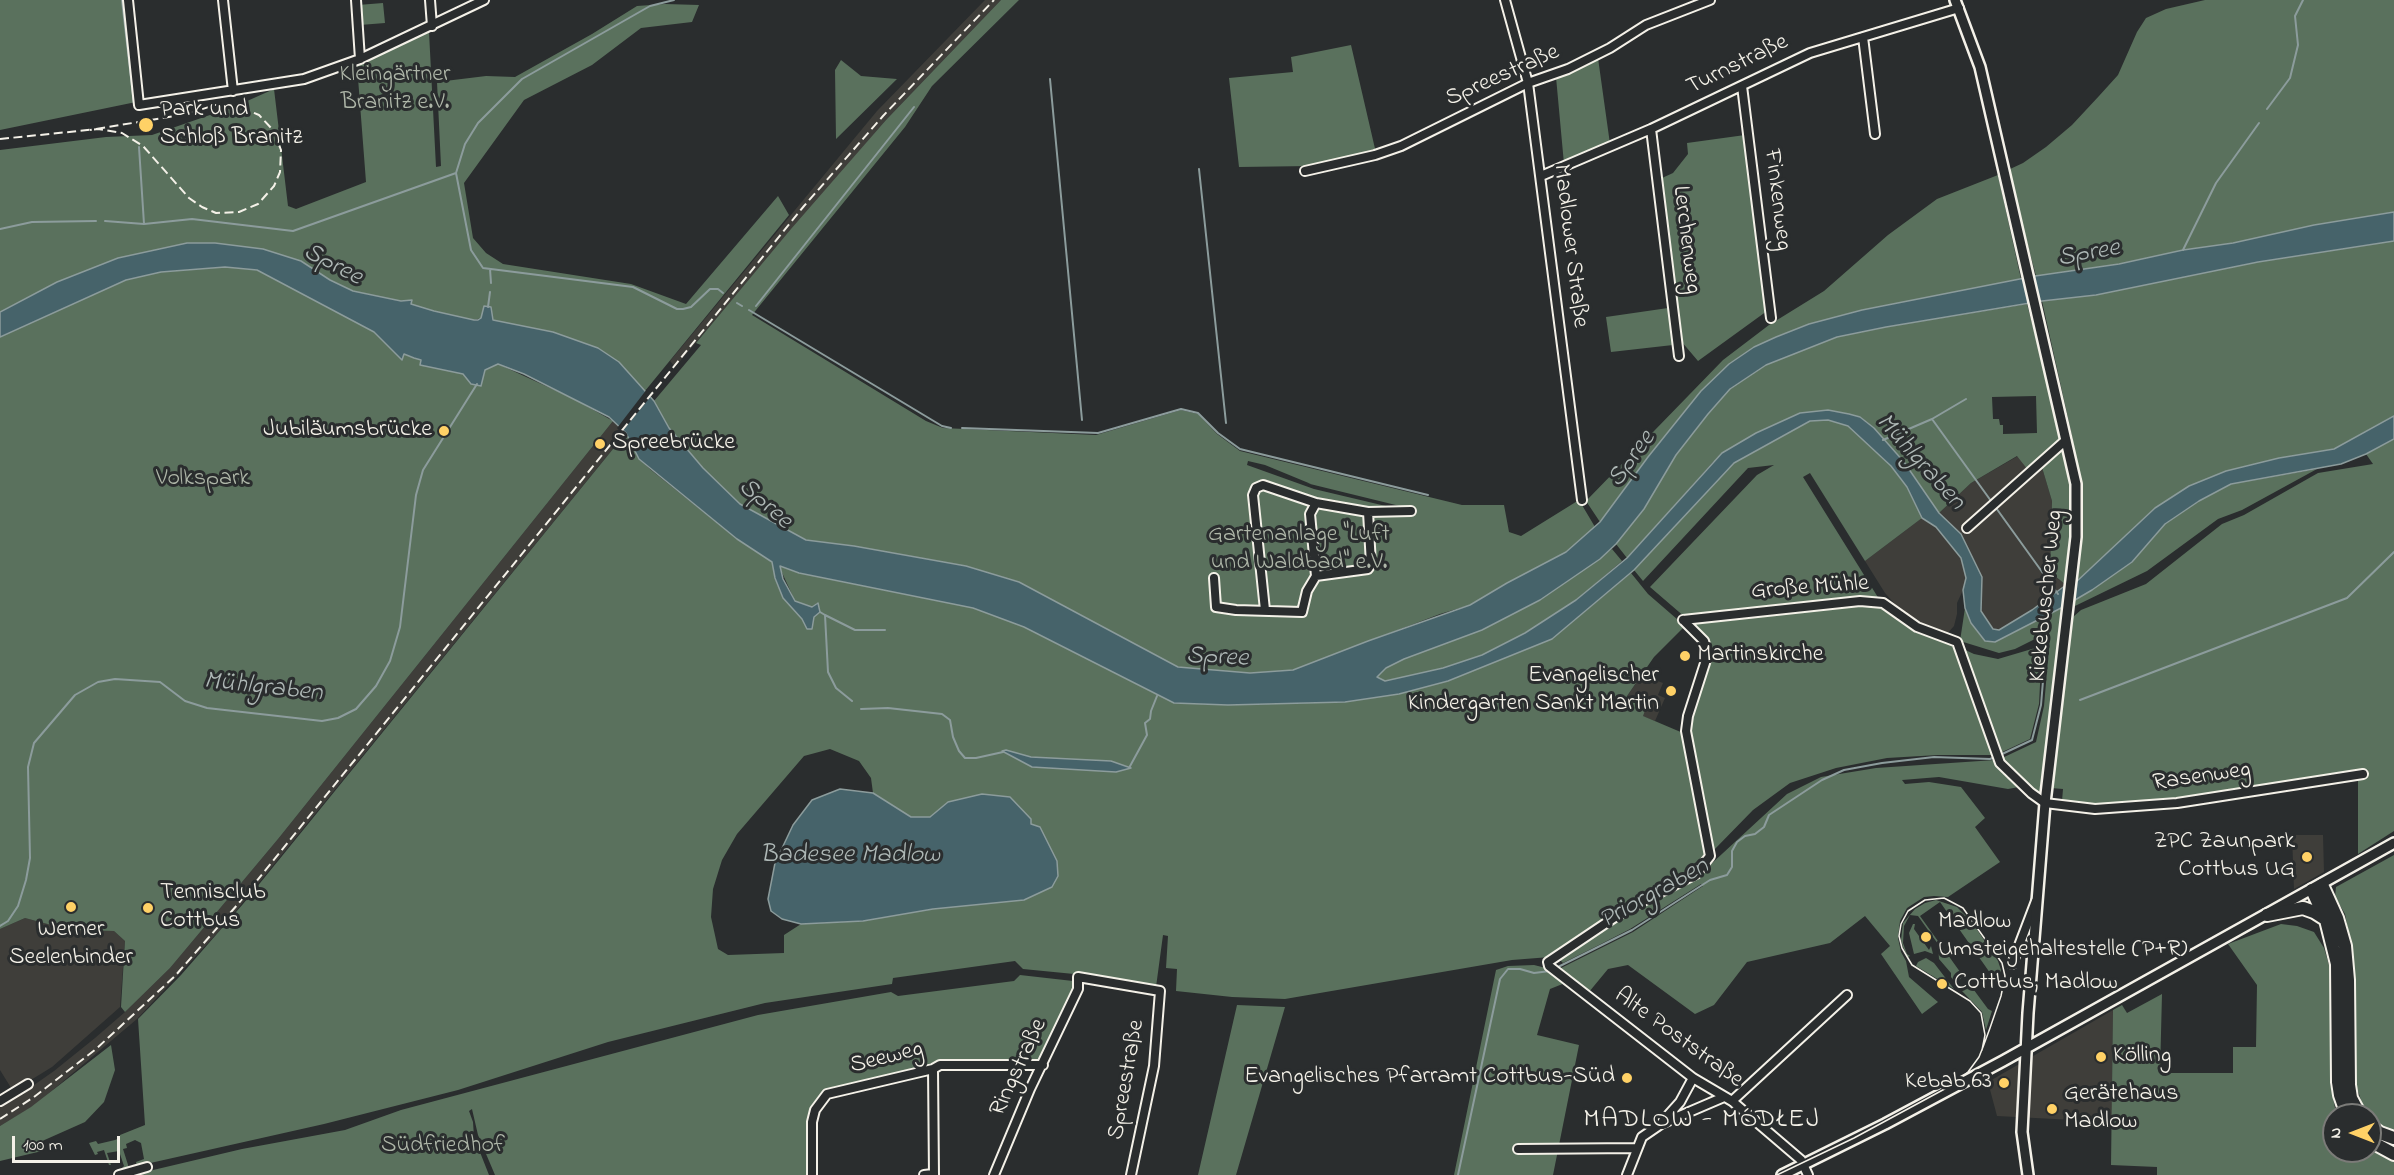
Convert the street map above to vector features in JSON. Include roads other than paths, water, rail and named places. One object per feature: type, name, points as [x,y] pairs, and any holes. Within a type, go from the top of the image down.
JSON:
[{"type":"highway","points":[[2317,888],[2337,964],[2338,1082],[2343,1103]]},
{"type":"highway","points":[[2317,888],[2337,918],[2345,946],[2348,980],[2349,1085],[2354,1103]]},
{"type":"highway","points":[[2267,915],[2303,908],[2326,920]]},
{"type":"main road","name":"Kiekebuscher Weg","points":[[1957,4],[1980,67],[2076,484],[2078,513],[2045,803],[2026,1048],[2022,1132],[2028,1175]]},
{"type":"main road","points":[[1782,1175],[2026,1048],[2317,888],[2394,843]]},
{"type":"street","points":[[128,0],[139,105],[304,79],[360,59],[484,0]]},
{"type":"street","points":[[223,0],[233,91]]},
{"type":"street","points":[[356,0],[360,59]]},
{"type":"street","points":[[430,0],[432,26]]},
{"type":"street","name":"Madlower Straße","points":[[1505,0],[1528,83],[1582,500]]},
{"type":"street","name":"Spreestraße","points":[[1305,171],[1376,156],[1401,146],[1528,83],[1568,69],[1610,48],[1646,25],[1710,0]]},
{"type":"street","name":"Turnstraße","points":[[1541,177],[1651,129],[1810,53],[1863,38],[1957,4]]},
{"type":"street","points":[[1863,38],[1875,134]]},
{"type":"street","name":"Finkenweg","points":[[1742,86],[1771,318]]},
{"type":"street","name":"Lerchenweg","points":[[1651,129],[1679,357]]},
{"type":"street","points":[[1966,528],[2066,440]]},
{"type":"street","points":[[1265,610],[1253,495],[1256,488],[1263,485],[1317,504],[1368,512],[1412,511]]},
{"type":"street","points":[[1214,578],[1216,607],[1302,612],[1306,591],[1316,576],[1310,514],[1317,504]]},
{"type":"street","points":[[1316,576],[1368,569],[1371,564],[1368,512]]},
{"type":"street","name":"Große Mühle","points":[[1548,964],[1624,911],[1696,874],[1710,856],[1686,731],[1688,716],[1707,660],[1707,651],[1704,640],[1683,620],[1860,601],[1883,603],[1917,627],[1957,642],[1994,752],[2000,763],[2023,786],[2045,803]]},
{"type":"street","name":"Rasenweg","points":[[2045,803],[2095,809],[2177,803],[2363,774]]},
{"type":"street","points":[[2012,964],[2038,896]]},
{"type":"street","name":"Alte Poststraße","points":[[1548,964],[1557,974],[1693,1078],[1728,1099],[1801,1160],[1808,1175]]},
{"type":"street","name":"Ringstraße","points":[[994,1175],[1030,1089],[1078,989],[1078,977],[1160,991]]},
{"type":"street","name":"Spreestraße","points":[[1131,1175],[1154,1066],[1160,991]]},
{"type":"street","points":[[1660,1124],[1728,1099],[1847,995]]},
{"type":"street","name":"Seeweg","points":[[812,1175],[812,1122],[815,1110],[827,1094],[933,1069],[940,1065],[1043,1065]]},
{"type":"street","points":[[924,1175],[934,1174],[933,1069]]},
{"type":"street","points":[[1627,1175],[1642,1137],[1660,1124],[1680,1102],[1693,1078]]},
{"type":"street","points":[[0,1101],[28,1084]]},
{"type":"street","points":[[1518,1149],[1637,1148]]},
{"type":"street","points":[[119,1175],[147,1167]]},
{"type":"water","points":[[2394,212],[2394,241],[2258,262],[2096,295],[2042,301],[1886,327],[1837,337],[1766,365],[1730,389],[1708,414],[1676,455],[1644,509],[1616,544],[1600,559],[1540,600],[1482,630],[1404,659],[1386,668],[1377,677],[1385,681],[1443,668],[1482,655],[1525,633],[1576,600],[1627,558],[1722,453],[1756,433],[1800,413],[1828,410],[1849,414],[1860,417],[1874,428],[1904,462],[1939,513],[1961,534],[1982,577],[1981,611],[1993,629],[1999,630],[2066,585],[2075,583],[2155,508],[2189,486],[2226,471],[2279,458],[2334,449],[2394,416],[2394,439],[2366,454],[2341,464],[2231,484],[2199,501],[2165,524],[2132,562],[2092,590],[1995,642],[1985,641],[1971,623],[1965,608],[1963,590],[1966,578],[1961,558],[1936,527],[1922,518],[1907,487],[1891,466],[1848,426],[1828,420],[1810,421],[1734,463],[1634,570],[1552,639],[1448,681],[1399,694],[1345,702],[1228,705],[1174,703],[1024,627],[973,608],[799,573],[780,566],[783,579],[795,601],[812,607],[818,603],[820,612],[814,617],[812,629],[807,629],[802,619],[783,598],[775,578],[772,562],[737,539],[639,459],[626,433],[609,417],[524,374],[498,364],[485,370],[481,386],[471,384],[463,374],[420,365],[421,360],[404,354],[402,360],[374,332],[257,270],[225,267],[161,272],[126,280],[0,337],[0,312],[57,282],[118,258],[187,243],[215,243],[263,249],[301,261],[330,280],[353,291],[401,301],[412,300],[411,304],[474,320],[481,318],[484,306],[491,307],[493,320],[553,332],[598,348],[619,362],[654,401],[669,428],[703,468],[740,504],[806,540],[966,566],[1019,582],[1178,667],[1250,673],[1293,670],[1470,605],[1566,552],[1600,522],[1701,391],[1729,364],[1754,347],[1776,337],[1809,324],[1862,310],[2035,276],[2119,264],[2314,225]]},
{"type":"water","points":[[1002,751],[1031,757],[1111,761],[1131,768],[1116,772],[1032,767]]},
{"type":"water","name":"Badesee Madlow","points":[[840,789],[873,793],[911,817],[930,817],[948,802],[982,794],[1010,797],[1031,819],[1031,824],[1040,827],[1057,861],[1058,876],[1052,887],[1024,900],[933,909],[863,921],[801,924],[782,919],[771,911],[768,899],[775,863],[793,825],[812,800]]},
{"type":"waterway","points":[[122,0],[134,104]]},
{"type":"waterway","points":[[456,173],[465,144],[478,123],[522,79],[650,6],[674,0]]},
{"type":"waterway","points":[[2267,109],[2290,78],[2298,45],[2295,16],[2303,0]]},
{"type":"waterway","points":[[1050,79],[1082,420]]},
{"type":"waterway","points":[[756,306],[914,107]]},
{"type":"waterway","points":[[2183,250],[2216,183],[2259,123]]},
{"type":"waterway","points":[[139,147],[144,224]]},
{"type":"waterway","points":[[1199,169],[1226,423]]},
{"type":"waterway","name":"Spree","points":[[105,221],[144,224],[192,219],[293,231],[456,173],[471,250],[483,268],[633,287],[677,309],[691,307],[710,289],[718,289],[723,293]]},
{"type":"waterway","points":[[0,229],[32,222],[96,221]]},
{"type":"waterway","points":[[490,269],[491,283]]},
{"type":"waterway","points":[[488,307],[490,292]]},
{"type":"waterway","points":[[737,303],[742,306]]},
{"type":"waterway","points":[[749,310],[942,426],[951,428]]},
{"type":"waterway","name":"Mühlgraben","points":[[0,926],[8,921],[18,906],[26,880],[30,858],[28,767],[34,743],[75,695],[98,682],[115,679],[160,682],[185,701],[207,708],[322,721],[338,718],[356,709],[376,686],[390,661],[400,627],[416,495],[423,470],[477,384]]},
{"type":"waterway","points":[[1883,440],[1932,419],[1966,399]]},
{"type":"waterway","points":[[962,428],[1098,433],[1181,409],[1198,413],[1218,433],[1240,449],[1428,495]]},
{"type":"waterway","points":[[1932,419],[2058,594]]},
{"type":"waterway","points":[[2080,700],[2347,598],[2394,552]]},
{"type":"waterway","points":[[820,612],[825,615],[828,672],[836,688],[852,701]]},
{"type":"waterway","name":"Priorgraben","points":[[2046,633],[2047,614]]},
{"type":"waterway","points":[[825,615],[855,630],[885,630]]},
{"type":"waterway","name":"Priorgraben","points":[[2000,755],[2032,740],[2041,705],[2046,645]]},
{"type":"waterway","points":[[1129,768],[1147,735],[1145,723],[1150,719],[1157,696]]},
{"type":"waterway","points":[[861,709],[888,708],[942,714],[950,720],[953,737],[965,758],[1003,752]]},
{"type":"waterway","name":"Priorgraben","points":[[1556,968],[1632,930],[1710,880],[1727,875],[1732,867],[1732,851],[1737,842],[1745,836],[1755,834],[1764,827],[1769,815],[1822,780],[1844,770],[1882,763],[1934,757],[1990,759],[1995,757]]},
{"type":"waterway","name":"Priorgraben","points":[[1458,1175],[1500,979],[1508,969],[1520,969],[1534,973],[1550,971]]},
{"type":"tram line","points":[[1777,1175],[1854,1138],[1952,1085],[1968,1072],[1979,1057],[1983,1047],[1990,1028],[2001,996],[2005,976],[2002,963],[1963,908],[1944,898],[1925,900],[1908,911],[1901,924],[1899,936],[1902,948],[1912,965],[1970,1001],[1981,1013],[1985,1035],[1982,1050]]},
{"type":"railway","points":[[0,1119],[34,1097],[96,1049],[175,976],[238,904],[804,206],[883,116],[994,0]]},
{"type":"railway","points":[[0,139],[98,129],[122,133],[143,146],[189,198],[216,213],[239,212],[258,204],[274,186],[280,172],[281,150],[273,130],[259,115],[235,105],[215,105],[187,114],[90,130]]},
{"type":"place","name":"Park und Schloß Branitz","points":[[146,125]]},
{"type":"place","name":"Jubiläumsbrücke","points":[[444,431]]},
{"type":"place","name":"Spreebrücke","points":[[600,444]]},
{"type":"place","name":"Martinskirche","points":[[1685,656]]},
{"type":"place","name":"Evangelischer Kindergarten Sankt Martin","points":[[1671,691]]},
{"type":"place","name":"ZPC Zaunpark Cottbus UG","points":[[2307,857]]},
{"type":"place","name":"Werner Seelenbinder","points":[[71,907]]},
{"type":"place","name":"Tennisclub Cottbus","points":[[148,908]]},
{"type":"place","name":"Madlow Umsteigehaltestelle (P+R)","points":[[1926,937]]},
{"type":"place","name":"Cottbus, Madlow","points":[[1942,984]]},
{"type":"place","name":"Kölling","points":[[2101,1057]]},
{"type":"place","name":"Evangelisches Pfarramt Cottbus-Süd","points":[[1627,1078]]},
{"type":"place","name":"Kebab 63","points":[[2004,1083]]},
{"type":"place","name":"Gerätehaus Madlow","points":[[2052,1109]]},
{"type":"district","name":"MADLOW - MÓDŁEJ","points":[[1702,1122]]},
{"type":"park label","name":"Kleingärtner Branitz e.V.","points":[[395,90]]},
{"type":"park label","name":"Volkspark","points":[[203,480]]},
{"type":"park label","name":"Gartenanlage \"Luft und Waldbad\" e.V.","points":[[1299,550]]},
{"type":"park label","name":"Südfriedhof","points":[[443,1147]]}]
